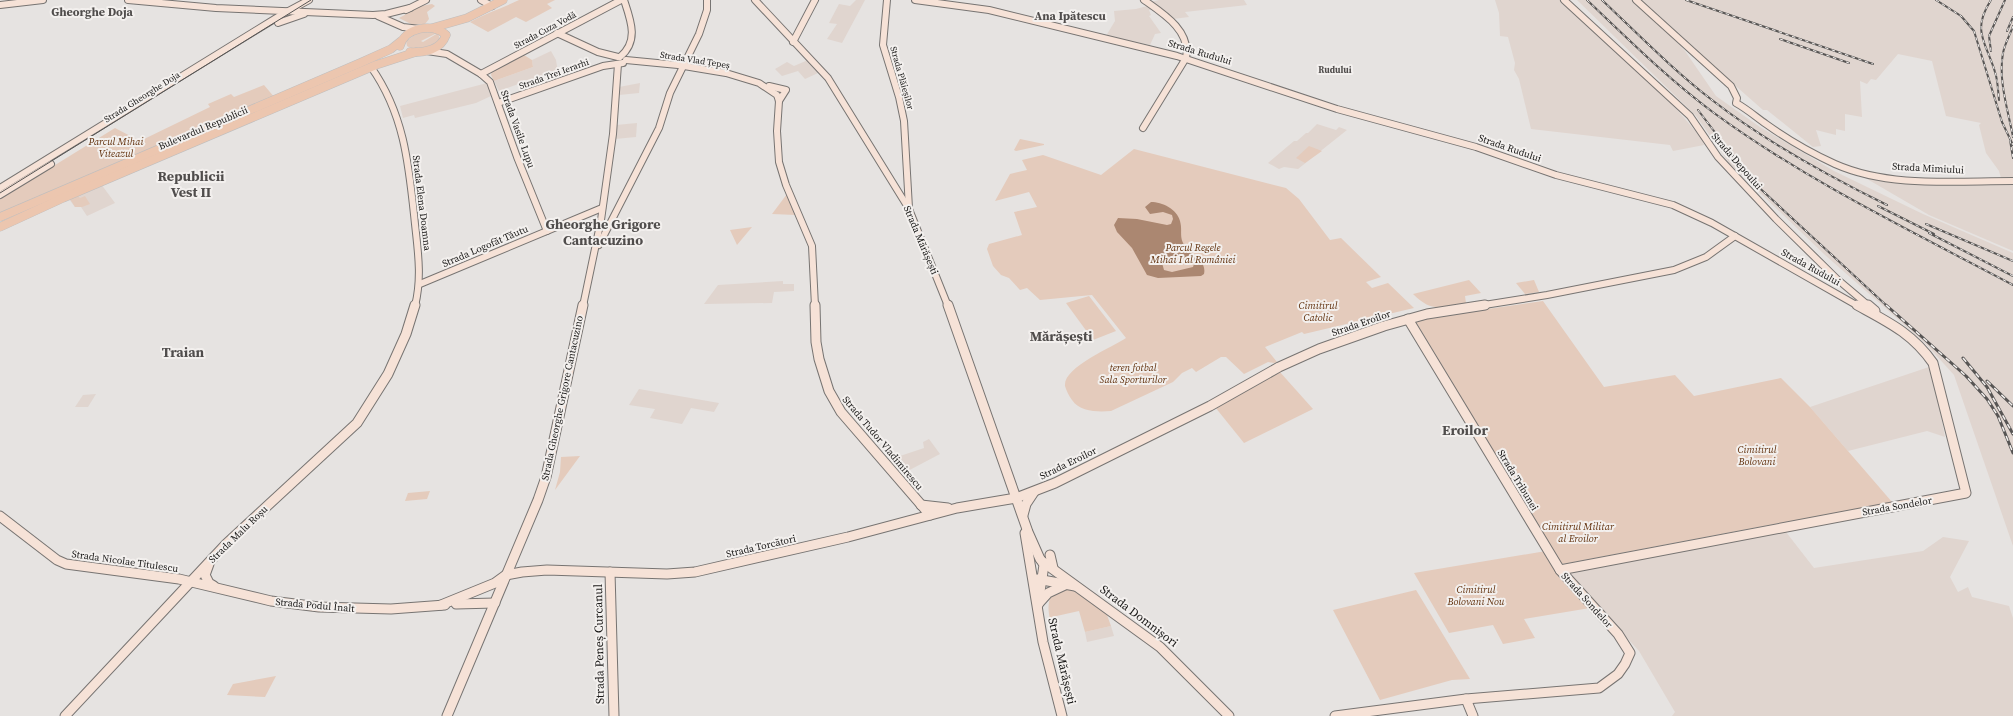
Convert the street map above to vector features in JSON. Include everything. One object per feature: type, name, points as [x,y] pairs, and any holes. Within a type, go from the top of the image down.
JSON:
[{"type":"main road","points":[[0,5],[43,0]]},
{"type":"main road","points":[[128,0],[216,8],[374,15],[386,14],[410,8]]},
{"type":"main road","points":[[265,10],[308,0]]},
{"type":"main road","name":"Strada Gheorghe Doja","points":[[0,188],[268,23],[308,0]]},
{"type":"main road","points":[[314,0],[315,7],[325,13]]},
{"type":"main road","points":[[391,21],[399,14],[426,0]]},
{"type":"main road","points":[[481,0],[492,6]]},
{"type":"main road","points":[[401,42],[414,31],[432,28],[467,18],[503,0]]},
{"type":"main road","points":[[558,33],[591,50],[618,60],[631,44],[632,31],[622,0]]},
{"type":"main road","name":"Strada Cuza Vodă","points":[[490,69],[622,0]]},
{"type":"main road","points":[[594,255],[655,136],[669,94],[684,66],[706,14],[707,0]]},
{"type":"main road","name":"Strada Mărășești","points":[[754,0],[828,78],[909,209],[954,320],[1022,517],[1045,654],[1062,716]]},
{"type":"main road","points":[[793,42],[815,0]]},
{"type":"main road","name":"Strada Plăieșilor","points":[[886,0],[883,45],[894,76],[903,118],[909,209]]},
{"type":"main road","name":"Strada Rudului","points":[[915,0],[989,10],[1186,58],[1337,109],[1476,147],[1556,174],[1673,205],[1700,217],[1901,330],[1924,350],[1933,363],[1937,374],[1966,493]]},
{"type":"main road","points":[[1143,128],[1186,58],[1188,52],[1186,43],[1178,28],[1171,20],[1144,0]]},
{"type":"main road","name":"Strada Depoului","points":[[1564,0],[1690,116],[1713,150],[1736,178],[1811,255],[1853,293],[1901,330]]},
{"type":"main road","name":"Strada Mimiului","points":[[1636,0],[1730,86],[1738,98],[1736,103],[1776,131],[1844,168],[1871,175],[1918,179],[2013,180]]},
{"type":"main road","points":[[265,10],[270,16],[268,23]]},
{"type":"main road","name":"Strada Gheorghe Doja","points":[[0,195],[278,23],[289,15],[291,11]]},
{"type":"main road","points":[[278,23],[293,17],[315,12]]},
{"type":"main road","points":[[382,17],[399,14]]},
{"type":"main road","points":[[374,15],[382,17],[400,26],[424,29]]},
{"type":"main road","points":[[427,51],[444,39],[467,18]]},
{"type":"main road","points":[[400,26],[403,31],[401,42],[408,52]]},
{"type":"main road","points":[[432,28],[442,30],[447,54]]},
{"type":"main road","name":"Bulevardul Republicii","points":[[372,64],[401,42]]},
{"type":"main road","name":"Bulevardul Republicii","points":[[0,216],[360,63],[387,51],[401,42]]},
{"type":"main road","points":[[416,52],[427,51],[447,54],[481,74]]},
{"type":"main road","name":"Bulevardul Republicii","points":[[0,221],[372,64],[408,52],[416,52]]},
{"type":"main road","name":"Bulevardul Republicii","points":[[0,227],[92,185],[372,64],[416,52]]},
{"type":"main road","points":[[610,56],[626,52]]},
{"type":"main road","name":"Strada Vlad Țepeș","points":[[618,60],[684,66],[731,75],[759,84],[780,94]]},
{"type":"main road","name":"Strada Trei Ierarhi","points":[[498,103],[618,60]]},
{"type":"main road","name":"Strada Gheorghe Grigore Cantacuzino","points":[[448,716],[546,477],[594,255],[614,124],[618,60]]},
{"type":"main road","name":"Strada Elena Doamna","points":[[372,64],[393,104],[404,144],[410,176],[419,256],[420,284],[402,348]]},
{"type":"main road","points":[[481,74],[490,69]]},
{"type":"main road","points":[[481,74],[490,69]]},
{"type":"main road","name":"Strada Vasile Lupu","points":[[481,74],[492,85],[517,157],[547,231]]},
{"type":"main road","name":"Strada Tudor Vladimirescu","points":[[780,94],[777,131],[779,162],[786,185],[812,246],[815,279],[816,342],[819,359],[829,391],[840,412],[930,515]]},
{"type":"main road","points":[[892,180],[907,178]]},
{"type":"main road","name":"Strada Logofăt Tăutu","points":[[420,284],[602,208]]},
{"type":"main road","name":"Strada Eroilor","points":[[1016,498],[1034,492],[1210,406],[1296,359],[1326,346],[1427,314],[1563,292],[1674,270],[1706,257],[1735,236]]},
{"type":"main road","points":[[1841,296],[1853,293]]},
{"type":"main road","name":"Strada Tribunei","points":[[1408,319],[1560,570]]},
{"type":"main road","name":"Strada Malu Roșu","points":[[65,716],[209,562],[259,513],[357,423],[366,411],[402,348]]},
{"type":"main road","points":[[1022,517],[1026,504],[1034,492]]},
{"type":"main road","name":"Strada Sondelor","points":[[1335,716],[1466,699],[1599,688],[1610,682],[1628,659],[1630,653],[1628,647],[1560,570],[1966,493]]},
{"type":"main road","name":"Strada Torcători","points":[[506,575],[533,571],[696,572],[796,549],[957,508],[1016,498]]},
{"type":"main road","points":[[921,505],[957,508]]},
{"type":"main road","name":"Strada Nicolae Titulescu","points":[[0,516],[36,545],[62,562],[191,582]]},
{"type":"main road","name":"Strada Mărășești","points":[[1022,517],[1046,562],[1038,608]]},
{"type":"main road","points":[[209,562],[206,575],[209,583],[216,588]]},
{"type":"main road","points":[[1030,570],[1038,572],[1046,562]]},
{"type":"main road","name":"Strada Domnișori","points":[[1046,562],[1160,647],[1229,716]]},
{"type":"main road","points":[[1030,570],[1042,580],[1078,587]]},
{"type":"main road","name":"Strada Peneș Curcanul","points":[[610,572],[614,716]]},
{"type":"main road","name":"Strada Podul Înalt","points":[[191,582],[271,601],[319,607],[391,609],[456,604],[492,590],[506,575]]},
{"type":"main road","name":"Strada Podul Înalt","points":[[441,606],[495,583],[506,575]]},
{"type":"main road","points":[[1038,608],[1048,593],[1065,584]]},
{"type":"main road","points":[[456,604],[495,603]]},
{"type":"main road","points":[[1466,699],[1473,716]]},
{"type":"shaded area","points":[[856,0],[865,0],[842,43],[827,39],[837,24],[829,23],[839,4],[850,6]]},
{"type":"shaded area","points":[[1159,0],[1244,0],[1247,5],[1185,12],[1189,17],[1173,19],[1150,2]]},
{"type":"shaded area","points":[[1495,0],[1560,0],[1581,17],[1674,106],[1703,140],[1704,145],[1673,151],[1670,145],[1531,129],[1519,79],[1514,70],[1515,63],[1508,37],[1500,36],[1499,13]]},
{"type":"shaded area","points":[[1577,0],[1633,0],[1666,30],[1685,51],[1716,96],[1760,127],[1834,171],[1923,214],[2013,253],[2013,546],[1954,375],[1925,343],[1825,255],[1730,164],[1696,116]]},
{"type":"shaded area","points":[[1638,0],[2013,0],[2013,178],[2001,178],[1999,171],[1986,153],[1979,125],[1981,123],[1946,116],[1932,61],[1898,54],[1876,80],[1871,79],[1867,84],[1860,81],[1862,117],[1845,114],[1845,131],[1836,129],[1836,135],[1816,130],[1821,146],[1813,147],[1767,110],[1763,110]]},
{"type":"shaded area","points":[[1147,6],[1153,10],[1149,10],[1151,15],[1149,16],[1161,33],[1155,34],[1150,45],[1106,36],[1115,21],[1114,11],[1136,9]]},
{"type":"shaded area","points":[[551,51],[556,60],[559,79],[528,91],[521,83],[499,91],[494,81],[533,67],[532,60]]},
{"type":"shaded area","points":[[808,60],[818,70],[818,73],[805,79],[798,71],[782,76],[775,69],[787,62],[794,66]]},
{"type":"shaded area","points":[[487,83],[491,96],[476,103],[415,118],[414,115],[403,118],[400,106]]},
{"type":"shaded area","points":[[640,83],[639,93],[619,95],[619,87]]},
{"type":"shaded area","points":[[637,123],[636,137],[615,139],[616,125]]},
{"type":"shaded area","points":[[1317,124],[1336,130],[1339,127],[1347,130],[1298,169],[1284,167],[1279,169],[1268,163],[1294,141],[1297,141],[1308,133]]},
{"type":"shaded area","points":[[1862,176],[2013,183],[2013,251],[1929,215]]},
{"type":"shaded area","points":[[101,184],[115,203],[87,216],[81,207],[75,207],[69,199]]},
{"type":"shaded area","points":[[1151,202],[1155,202],[1168,207],[1176,213],[1180,221],[1182,241],[1186,248],[1201,262],[1204,269],[1204,274],[1201,276],[1158,278],[1147,275],[1132,248],[1117,232],[1114,225],[1118,218],[1137,219],[1167,225],[1171,224],[1173,219],[1172,215],[1163,212],[1150,214],[1145,207]],"holes":[[[1178,256],[1188,258],[1194,264],[1193,267],[1172,272],[1164,270],[1162,263],[1169,259]]]},
{"type":"shaded area","points":[[783,281],[783,284],[794,284],[794,291],[774,292],[772,303],[704,304],[718,285]]},
{"type":"shaded area","points":[[1929,367],[1932,370],[1945,437],[1927,431],[1848,451],[1810,407]]},
{"type":"shaded area","points":[[639,389],[719,403],[714,412],[691,408],[682,424],[650,418],[655,409],[629,405]]},
{"type":"shaded area","points":[[96,394],[88,407],[75,407],[83,395]]},
{"type":"shaded area","points":[[929,439],[940,454],[902,474],[888,460],[924,448],[923,442]]},
{"type":"shaded area","points":[[1786,532],[1814,568],[1923,551],[1943,537],[1969,541],[1950,577],[1958,592],[1968,587],[1972,597],[2009,606],[2013,618],[2013,716],[1672,716],[1675,712],[1639,651],[1569,575],[1571,570]]},
{"type":"shaded area","points":[[1111,626],[1114,636],[1087,642],[1085,632]]},
{"type":"green space","points":[[519,0],[555,0],[547,4],[552,8],[526,22],[516,17],[488,32],[470,22],[482,16]]},
{"type":"green space","points":[[432,4],[435,6],[427,12],[429,19],[425,24],[413,25],[399,18],[421,6]]},
{"type":"green space","points":[[430,31],[437,33],[421,41],[423,42],[438,33],[440,39],[437,42],[429,47],[420,49],[407,46],[406,41],[418,33]]},
{"type":"green space","points":[[524,55],[532,60],[533,67],[494,81],[491,75],[492,71]]},
{"type":"green space","name":"Parcul Mihai Viteazul","points":[[264,85],[275,98],[0,215],[0,199],[115,128],[140,141],[210,107],[208,104],[231,94],[234,97]]},
{"type":"green space","points":[[1020,139],[1044,145],[1016,151],[1014,150]]},
{"type":"green space","points":[[1309,146],[1322,151],[1305,163],[1296,158]]},
{"type":"green space","name":"Parcul Regele Mihai I al României","points":[[1134,149],[1286,188],[1299,199],[1330,240],[1341,238],[1381,277],[1366,282],[1372,288],[1388,283],[1414,308],[1304,334],[1302,332],[1265,347],[1277,362],[1268,362],[1244,374],[1226,357],[1221,357],[1196,372],[1192,368],[1182,373],[1173,382],[1111,411],[1095,411],[1080,407],[1075,404],[1067,391],[1065,386],[1067,379],[1072,372],[1090,358],[1126,338],[1092,295],[1040,300],[1027,288],[1020,290],[1009,278],[1001,275],[993,266],[987,249],[989,244],[1022,235],[1014,212],[1037,207],[1029,192],[995,201],[1010,174],[1027,170],[1022,160],[1043,155],[1101,175]]},
{"type":"green space","points":[[787,194],[796,215],[772,214]]},
{"type":"green space","points":[[78,196],[80,198],[85,196],[90,204],[82,207],[75,207],[70,199]]},
{"type":"green space","points":[[752,227],[737,245],[730,230]]},
{"type":"green space","points":[[1469,280],[1481,293],[1465,296],[1466,303],[1437,307],[1426,304],[1413,294]]},
{"type":"green space","points":[[1534,280],[1539,292],[1525,294],[1516,283]]},
{"type":"green space","points":[[1089,296],[1116,331],[1093,340],[1066,303]]},
{"type":"green space","name":"Cimitirul Bolovani","points":[[1543,301],[1604,387],[1675,375],[1694,396],[1781,378],[1810,407],[1892,502],[1563,564],[1559,561],[1416,322],[1431,317]]},
{"type":"green space","points":[[1279,371],[1313,409],[1244,443],[1215,407]]},
{"type":"green space","points":[[580,456],[555,490],[560,472],[561,457]]},
{"type":"green space","points":[[430,491],[427,499],[405,501],[408,493]]},
{"type":"green space","name":"Cimitirul Bolovani Nou","points":[[1546,551],[1564,582],[1590,608],[1524,619],[1535,638],[1503,644],[1493,625],[1449,633],[1414,573]]},
{"type":"green space","points":[[1071,588],[1107,615],[1111,626],[1085,632],[1079,611],[1052,617],[1058,639],[1056,639],[1050,621],[1049,602],[1055,591]]},
{"type":"green space","points":[[1416,590],[1470,679],[1452,680],[1380,700],[1333,610]]},
{"type":"green space","points":[[276,676],[265,697],[227,695],[233,684]]},
{"type":"tram line","points":[[0,193],[311,0]]},
{"type":"railway","points":[[1587,0],[1649,58],[1697,100],[1749,138],[1860,204],[2013,285]]},
{"type":"railway","points":[[1602,0],[1656,52],[1712,100],[1775,144],[1842,182],[1887,205]]},
{"type":"railway","points":[[1686,0],[1873,64]]},
{"type":"railway","points":[[1936,0],[1961,16],[1974,31],[2002,122],[2013,145]]},
{"type":"railway","points":[[1991,0],[1985,11],[1981,28],[1982,36],[1996,75],[1999,100]]},
{"type":"railway","points":[[1991,51],[1989,36],[2005,0]]},
{"type":"railway","points":[[2007,31],[2013,17]]},
{"type":"railway","points":[[2013,26],[2005,46],[2002,63],[2004,95],[2013,137]]},
{"type":"railway","points":[[1780,39],[1849,63]]},
{"type":"railway","points":[[1698,110],[1752,181],[1887,306]]},
{"type":"railway","points":[[2010,140],[2013,158]]},
{"type":"railway","points":[[1878,206],[1934,234]]},
{"type":"railway","points":[[1926,224],[2013,261]]},
{"type":"railway","points":[[1929,233],[2013,276]]},
{"type":"railway","points":[[1886,305],[1966,376],[1987,399],[1998,416],[2013,453]]},
{"type":"railway","points":[[1963,358],[1987,387],[2013,434]]},
{"type":"railway","points":[[1987,381],[2013,406]]},
{"type":"district","name":"Gheorghe Doja","points":[[92,12]]},
{"type":"district","name":"Ana Ipătescu","points":[[1070,16]]},
{"type":"district","name":"Rudului","points":[[1335,70]]},
{"type":"district","name":"Republicii Vest II","points":[[191,184]]},
{"type":"district","name":"Gheorghe Grigore Cantacuzino","points":[[603,232]]},
{"type":"district","name":"Mărășești","points":[[1061,336]]},
{"type":"district","name":"Traian","points":[[183,352]]},
{"type":"district","name":"Eroilor","points":[[1465,430]]},
{"type":"park label","name":"Cimitirul Catolic","points":[[1318,310]]},
{"type":"park label","name":"teren fotbal Sala Sporturilor","points":[[1133,372]]},
{"type":"park label","name":"Cimitirul Militar al Eroilor","points":[[1578,532]]}]
